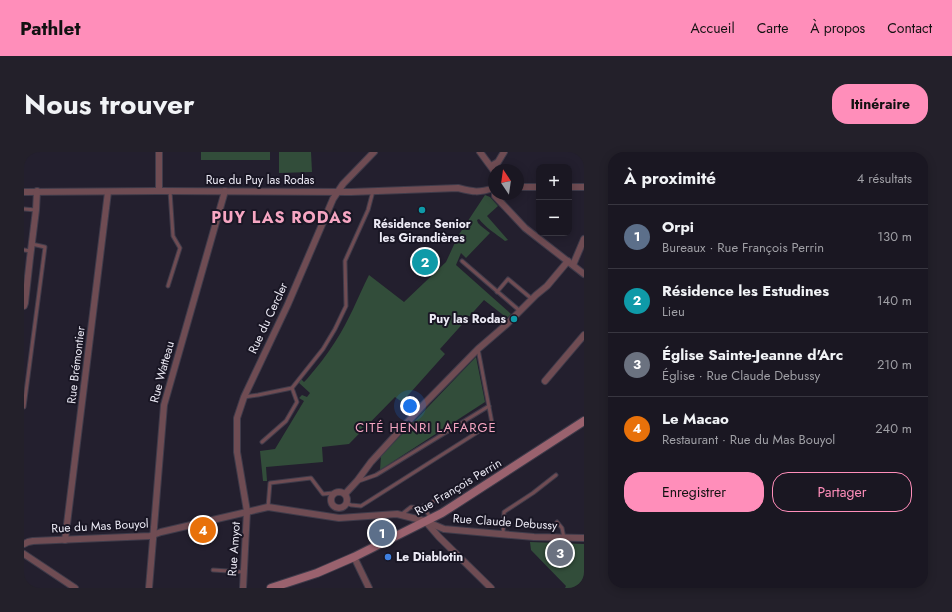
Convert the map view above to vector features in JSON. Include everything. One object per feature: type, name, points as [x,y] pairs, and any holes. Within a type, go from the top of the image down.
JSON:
[{"type":"main road","name":"Rue François Perrin","points":[[272,588],[316,573],[354,557],[442,513],[584,421]]},
{"type":"street","points":[[158,152],[159,191]]},
{"type":"street","name":"Rue du Cercler","points":[[247,511],[237,452],[237,418],[244,397],[288,304],[338,192],[343,184],[374,152]]},
{"type":"street","points":[[480,152],[489,164]]},
{"type":"street","points":[[497,164],[504,152]]},
{"type":"street","points":[[524,188],[536,187]]},
{"type":"street","points":[[572,187],[584,187]]},
{"type":"street","name":"Rue du Puy las Rodas","points":[[24,192],[338,192],[458,188],[474,192],[488,190]]},
{"type":"street","points":[[24,306],[27,250],[32,244],[37,191]]},
{"type":"street","name":"Rue Watteau","points":[[149,588],[164,405],[225,191]]},
{"type":"street","name":"Rue Brémontier","points":[[65,540],[108,192]]},
{"type":"street","points":[[499,200],[525,228],[584,274]]},
{"type":"street","points":[[345,494],[371,462],[426,402],[478,349],[507,324],[570,263],[584,239]]},
{"type":"street","points":[[545,381],[584,335]]},
{"type":"street","points":[[338,491],[343,492],[347,499],[346,503],[344,506],[339,508],[333,506],[330,498],[333,493],[338,491]]},
{"type":"street","name":"Rue du Mas Bouyol","points":[[24,544],[33,541],[150,536],[157,533],[268,507],[339,518]]},
{"type":"street","points":[[339,508],[339,518]]},
{"type":"street","name":"Rue Amyot","points":[[243,588],[247,511]]},
{"type":"street","name":"Rue Claude Debussy","points":[[339,518],[397,514],[428,520],[444,529],[534,537],[584,538]]},
{"type":"street","points":[[428,520],[439,537],[491,588]]},
{"type":"street","points":[[24,554],[75,588]]},
{"type":"street","points":[[354,557],[369,588]]},
{"type":"lane","points":[[168,286],[180,248],[173,236],[170,191]]},
{"type":"lane","points":[[244,397],[292,388],[323,349],[346,306],[345,261],[368,210],[373,191]]},
{"type":"lane","points":[[24,209],[36,210]]},
{"type":"lane","points":[[24,407],[46,247],[32,244]]},
{"type":"lane","points":[[462,261],[520,311]]},
{"type":"lane","points":[[497,292],[508,279],[532,299]]},
{"type":"lane","points":[[346,503],[361,506],[492,423],[478,349]]},
{"type":"lane","points":[[262,442],[286,421],[297,402],[292,388]]},
{"type":"lane","points":[[357,481],[376,475],[489,406]]},
{"type":"lane","points":[[503,534],[504,512],[533,493],[556,475]]},
{"type":"lane","points":[[268,507],[270,483],[311,478],[323,494],[333,493]]},
{"type":"lane","points":[[401,515],[411,507],[420,508],[436,500]]},
{"type":"lane","points":[[423,506],[428,520]]},
{"type":"lane","points":[[557,522],[562,528],[564,538]]},
{"type":"lane","points":[[214,570],[244,572]]},
{"type":"green space","points":[[201,152],[270,152],[270,160],[201,160]]},
{"type":"green space","points":[[279,152],[311,152],[312,172],[279,173]]},
{"type":"green space","points":[[485,195],[488,196],[488,200],[493,200],[498,206],[487,216],[508,240],[505,241],[487,228],[479,219],[477,220],[478,223],[490,233],[466,258],[461,253],[456,265],[511,314],[507,318],[484,300],[440,349],[445,354],[402,402],[395,397],[349,444],[322,447],[323,462],[266,467],[267,481],[263,481],[260,451],[275,449],[304,401],[299,398],[302,395],[307,397],[310,393],[298,382],[301,379],[304,382],[307,379],[332,347],[349,317],[369,275],[404,302],[446,262],[458,236]]},
{"type":"green space","points":[[476,357],[485,402],[380,470],[381,456]]},
{"type":"green space","points":[[530,542],[584,544],[584,588],[565,588],[566,586],[531,550]]},
{"type":"place","name":"Résidence Senior les Girandières","points":[[422,210]]},
{"type":"place","name":"Résidence les Estudines","points":[[425,262]]},
{"type":"place","name":"Puy las Rodas","points":[[514,319]]},
{"type":"place","name":"Le Macao","points":[[203,530]]},
{"type":"place","name":"Orpi","points":[[382,533]]},
{"type":"place","name":"Église Sainte-Jeanne d'Arc","points":[[560,553]]},
{"type":"place","name":"Le Diablotin","points":[[388,557]]},
{"type":"district","name":"PUY LAS RODAS","points":[[282,217]]},
{"type":"district","name":"CITÉ HENRI LAFARGE","points":[[426,427]]}]
